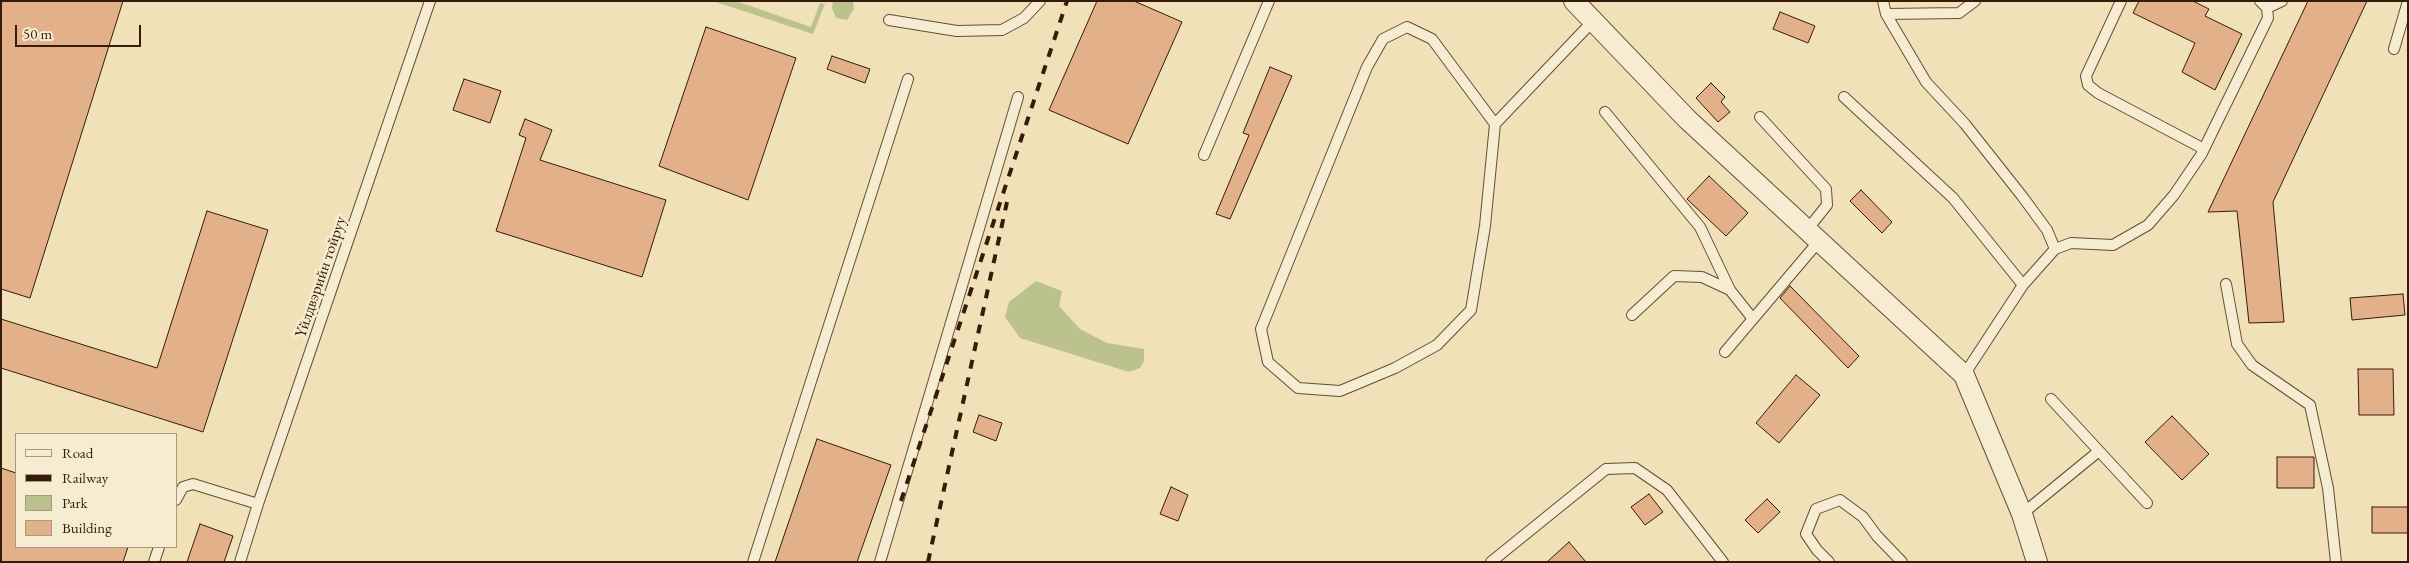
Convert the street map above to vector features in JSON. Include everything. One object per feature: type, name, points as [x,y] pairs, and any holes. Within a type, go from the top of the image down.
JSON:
[{"type":"street","points":[[1574,1],[1688,119],[1964,376],[2022,514],[2036,562]]},
{"type":"lane","name":"Үйлдвэрийн тойруу","points":[[240,562],[258,504],[430,1]]},
{"type":"lane","points":[[889,20],[957,31],[1002,30],[1024,18],[1040,1]]},
{"type":"lane","points":[[1204,155],[1269,1]]},
{"type":"lane","points":[[1883,1],[1886,14],[1926,82],[1965,124],[2022,196],[2047,230],[2055,249]]},
{"type":"lane","points":[[1886,14],[1959,13],[1975,1]]},
{"type":"lane","points":[[2121,1],[2086,76],[2088,84],[2098,93],[2204,148]]},
{"type":"lane","points":[[1964,376],[2023,286],[2055,249],[2071,242],[2113,245],[2148,225],[2174,195],[2204,148],[2268,18],[2263,5],[2282,1]]},
{"type":"lane","points":[[2394,49],[2408,1]]},
{"type":"lane","points":[[1495,124],[1432,39],[1407,27],[1383,39],[1367,66],[1261,329],[1268,362],[1298,388],[1340,391],[1395,368],[1437,345],[1471,310],[1486,217],[1495,124],[1593,21]]},
{"type":"lane","points":[[753,562],[908,79]]},
{"type":"lane","points":[[880,562],[1018,96]]},
{"type":"lane","points":[[1844,97],[1953,198],[2023,286]]},
{"type":"lane","points":[[1605,112],[1700,227],[1730,290],[1753,319]]},
{"type":"lane","points":[[1725,352],[1753,319],[1813,235],[1827,205],[1826,189],[1760,117]]},
{"type":"lane","points":[[1632,315],[1674,276],[1702,276],[1730,290]]},
{"type":"lane","points":[[2226,284],[2237,344],[2252,366],[2310,405],[2328,488],[2336,562]]},
{"type":"lane","points":[[2051,399],[2148,503]]},
{"type":"lane","points":[[2022,514],[2099,451]]},
{"type":"lane","points":[[1491,562],[1606,469],[1635,468],[1668,490],[1724,562]]},
{"type":"lane","points":[[178,496],[183,487],[193,484],[258,504]]},
{"type":"lane","points":[[1829,562],[1817,550],[1806,534],[1816,509],[1840,500],[1863,517],[1877,536],[1902,562]]},
{"type":"lane","points":[[154,562],[160,548]]},
{"type":"green space","points":[[713,1],[736,1],[811,27],[820,3],[825,4],[813,34]]},
{"type":"green space","points":[[833,1],[853,1],[854,9],[847,20],[836,18],[832,8]]},
{"type":"green space","points":[[1036,281],[1062,291],[1059,306],[1080,329],[1107,343],[1144,349],[1144,361],[1140,368],[1129,372],[1020,338],[1005,317],[1009,302]]},
{"type":"building","points":[[1,1],[123,1],[30,298],[1,289]]},
{"type":"building","points":[[1097,1],[1134,1],[1182,22],[1128,144],[1049,110]]},
{"type":"building","points":[[2139,1],[2193,1],[2209,9],[2205,16],[2242,34],[2215,90],[2182,72],[2195,43],[2133,13]]},
{"type":"building","points":[[2308,1],[2367,1],[2273,202],[2284,322],[2249,323],[2237,211],[2208,212]]},
{"type":"building","points":[[1780,12],[1815,26],[1808,43],[1773,29]]},
{"type":"building","points":[[706,27],[796,58],[748,200],[659,166]]},
{"type":"building","points":[[832,56],[870,69],[865,83],[827,69]]},
{"type":"building","points":[[1270,67],[1292,76],[1230,219],[1216,214],[1249,135],[1243,133]]},
{"type":"building","points":[[464,79],[501,91],[490,123],[453,110]]},
{"type":"building","points":[[1711,83],[1725,97],[1721,102],[1730,112],[1718,122],[1696,98]]},
{"type":"building","points":[[525,119],[552,130],[540,160],[666,200],[642,277],[496,231],[526,138],[519,135]]},
{"type":"building","points":[[1709,176],[1748,213],[1726,236],[1687,199]]},
{"type":"building","points":[[1861,190],[1892,222],[1882,233],[1850,201]]},
{"type":"building","points":[[207,211],[268,230],[203,432],[1,368],[1,319],[157,368]]},
{"type":"building","points":[[1790,286],[1859,356],[1848,368],[1780,298]]},
{"type":"building","points":[[2403,294],[2405,315],[2352,320],[2350,298]]},
{"type":"building","points":[[2358,369],[2393,369],[2394,415],[2359,415]]},
{"type":"building","points":[[1796,375],[1820,395],[1779,443],[1756,423]]},
{"type":"building","points":[[979,415],[1002,423],[996,441],[973,432]]},
{"type":"building","points":[[2172,416],[2209,454],[2182,480],[2145,442]]},
{"type":"building","points":[[817,439],[891,465],[857,562],[775,562]]},
{"type":"building","points":[[2277,457],[2314,457],[2314,488],[2277,488]]},
{"type":"building","points":[[1,468],[15,473],[15,548],[128,548],[123,562],[1,562]]},
{"type":"building","points":[[1171,487],[1188,495],[1178,521],[1160,514]]},
{"type":"building","points":[[1649,494],[1663,512],[1645,525],[1631,507]]},
{"type":"building","points":[[1767,499],[1780,512],[1758,533],[1745,520]]},
{"type":"building","points":[[2372,507],[2408,507],[2408,533],[2372,533]]},
{"type":"building","points":[[200,524],[233,536],[224,562],[187,562]]},
{"type":"building","points":[[1569,542],[1586,562],[1547,562]]},
{"type":"railway","points":[[901,501],[1067,1]]},
{"type":"railway","points":[[928,562],[1007,202]]}]
